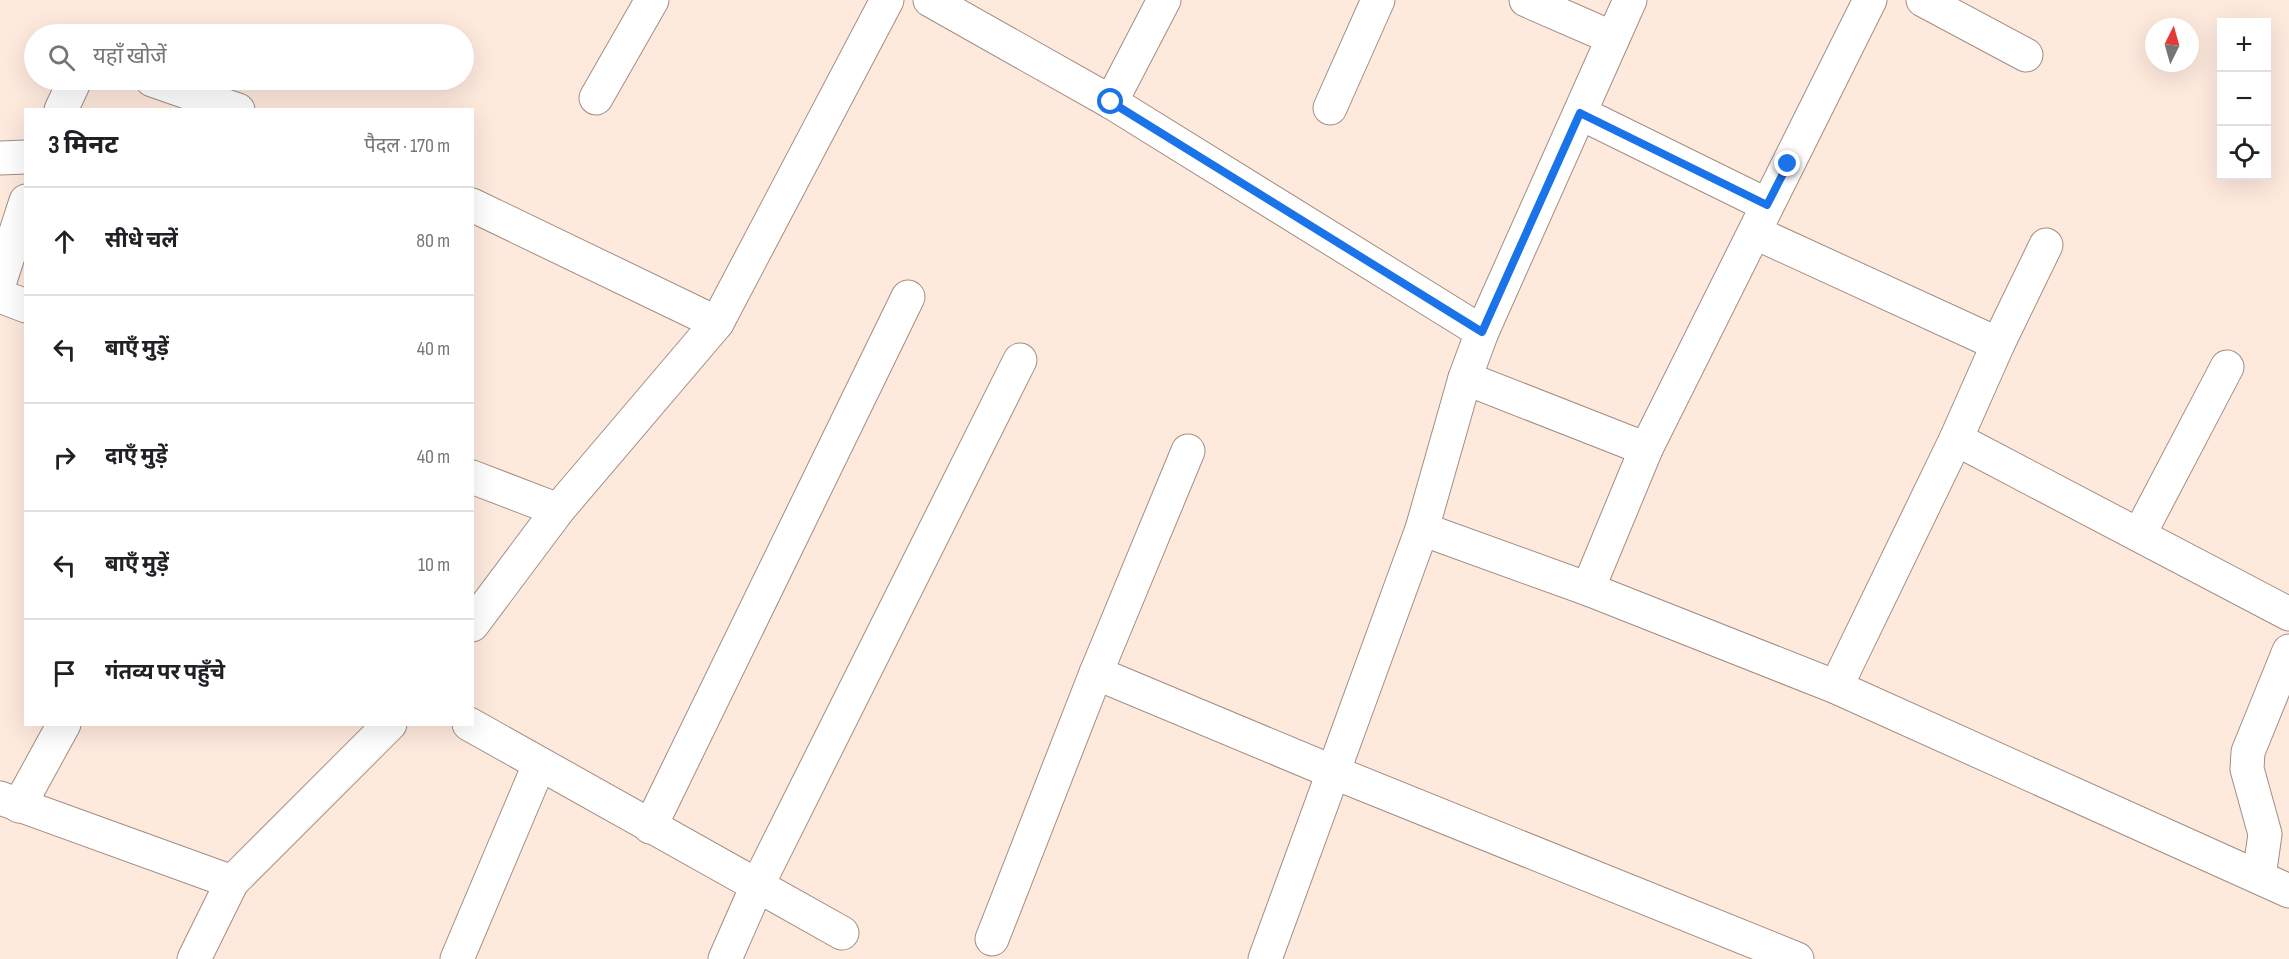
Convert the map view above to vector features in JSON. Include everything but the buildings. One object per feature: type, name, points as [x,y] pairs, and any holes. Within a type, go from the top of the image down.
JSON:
[{"type":"street","points":[[596,98],[652,0]]},
{"type":"street","points":[[474,622],[558,510],[717,323],[887,0]]},
{"type":"street","points":[[930,0],[1111,102],[1482,332]]},
{"type":"street","points":[[1111,102],[1164,0]]},
{"type":"street","points":[[1330,108],[1378,0]]},
{"type":"street","points":[[1526,0],[1613,38]]},
{"type":"street","points":[[1265,959],[1422,529],[1464,378],[1482,332],[1630,0]]},
{"type":"street","points":[[1588,589],[1646,449],[1870,0]]},
{"type":"street","points":[[1923,0],[2026,55]]},
{"type":"street","points":[[62,108],[70,90]]},
{"type":"street","points":[[181,90],[232,108]]},
{"type":"street","points":[[1580,113],[1761,219],[1998,344]]},
{"type":"street","points":[[0,158],[24,157]]},
{"type":"street","points":[[474,206],[717,323]]},
{"type":"street","points":[[0,281],[24,207]]},
{"type":"street","points":[[1836,687],[1956,439],[1998,344],[2046,245]]},
{"type":"street","points":[[0,296],[24,305]]},
{"type":"street","points":[[650,826],[908,297]]},
{"type":"street","points":[[724,959],[757,886],[1020,360]]},
{"type":"street","points":[[2139,535],[2227,367]]},
{"type":"street","points":[[1464,378],[1646,449]]},
{"type":"street","points":[[1956,439],[2289,614]]},
{"type":"street","points":[[992,939],[1096,673],[1188,451]]},
{"type":"street","points":[[474,478],[558,510]]},
{"type":"street","points":[[1422,529],[1588,589],[1836,687],[2289,891]]},
{"type":"street","points":[[2259,877],[2265,834],[2247,770],[2248,752],[2289,651]]},
{"type":"street","points":[[1096,673],[1333,772],[1797,959]]},
{"type":"street","points":[[63,726],[10,802],[232,882]]},
{"type":"street","points":[[194,959],[232,882],[388,726]]},
{"type":"street","points":[[472,726],[842,933]]},
{"type":"street","points":[[456,959],[539,765]]},
{"type":"route","points":[[1111,102],[1482,332],[1580,113],[1767,205],[1788,164]]}]
